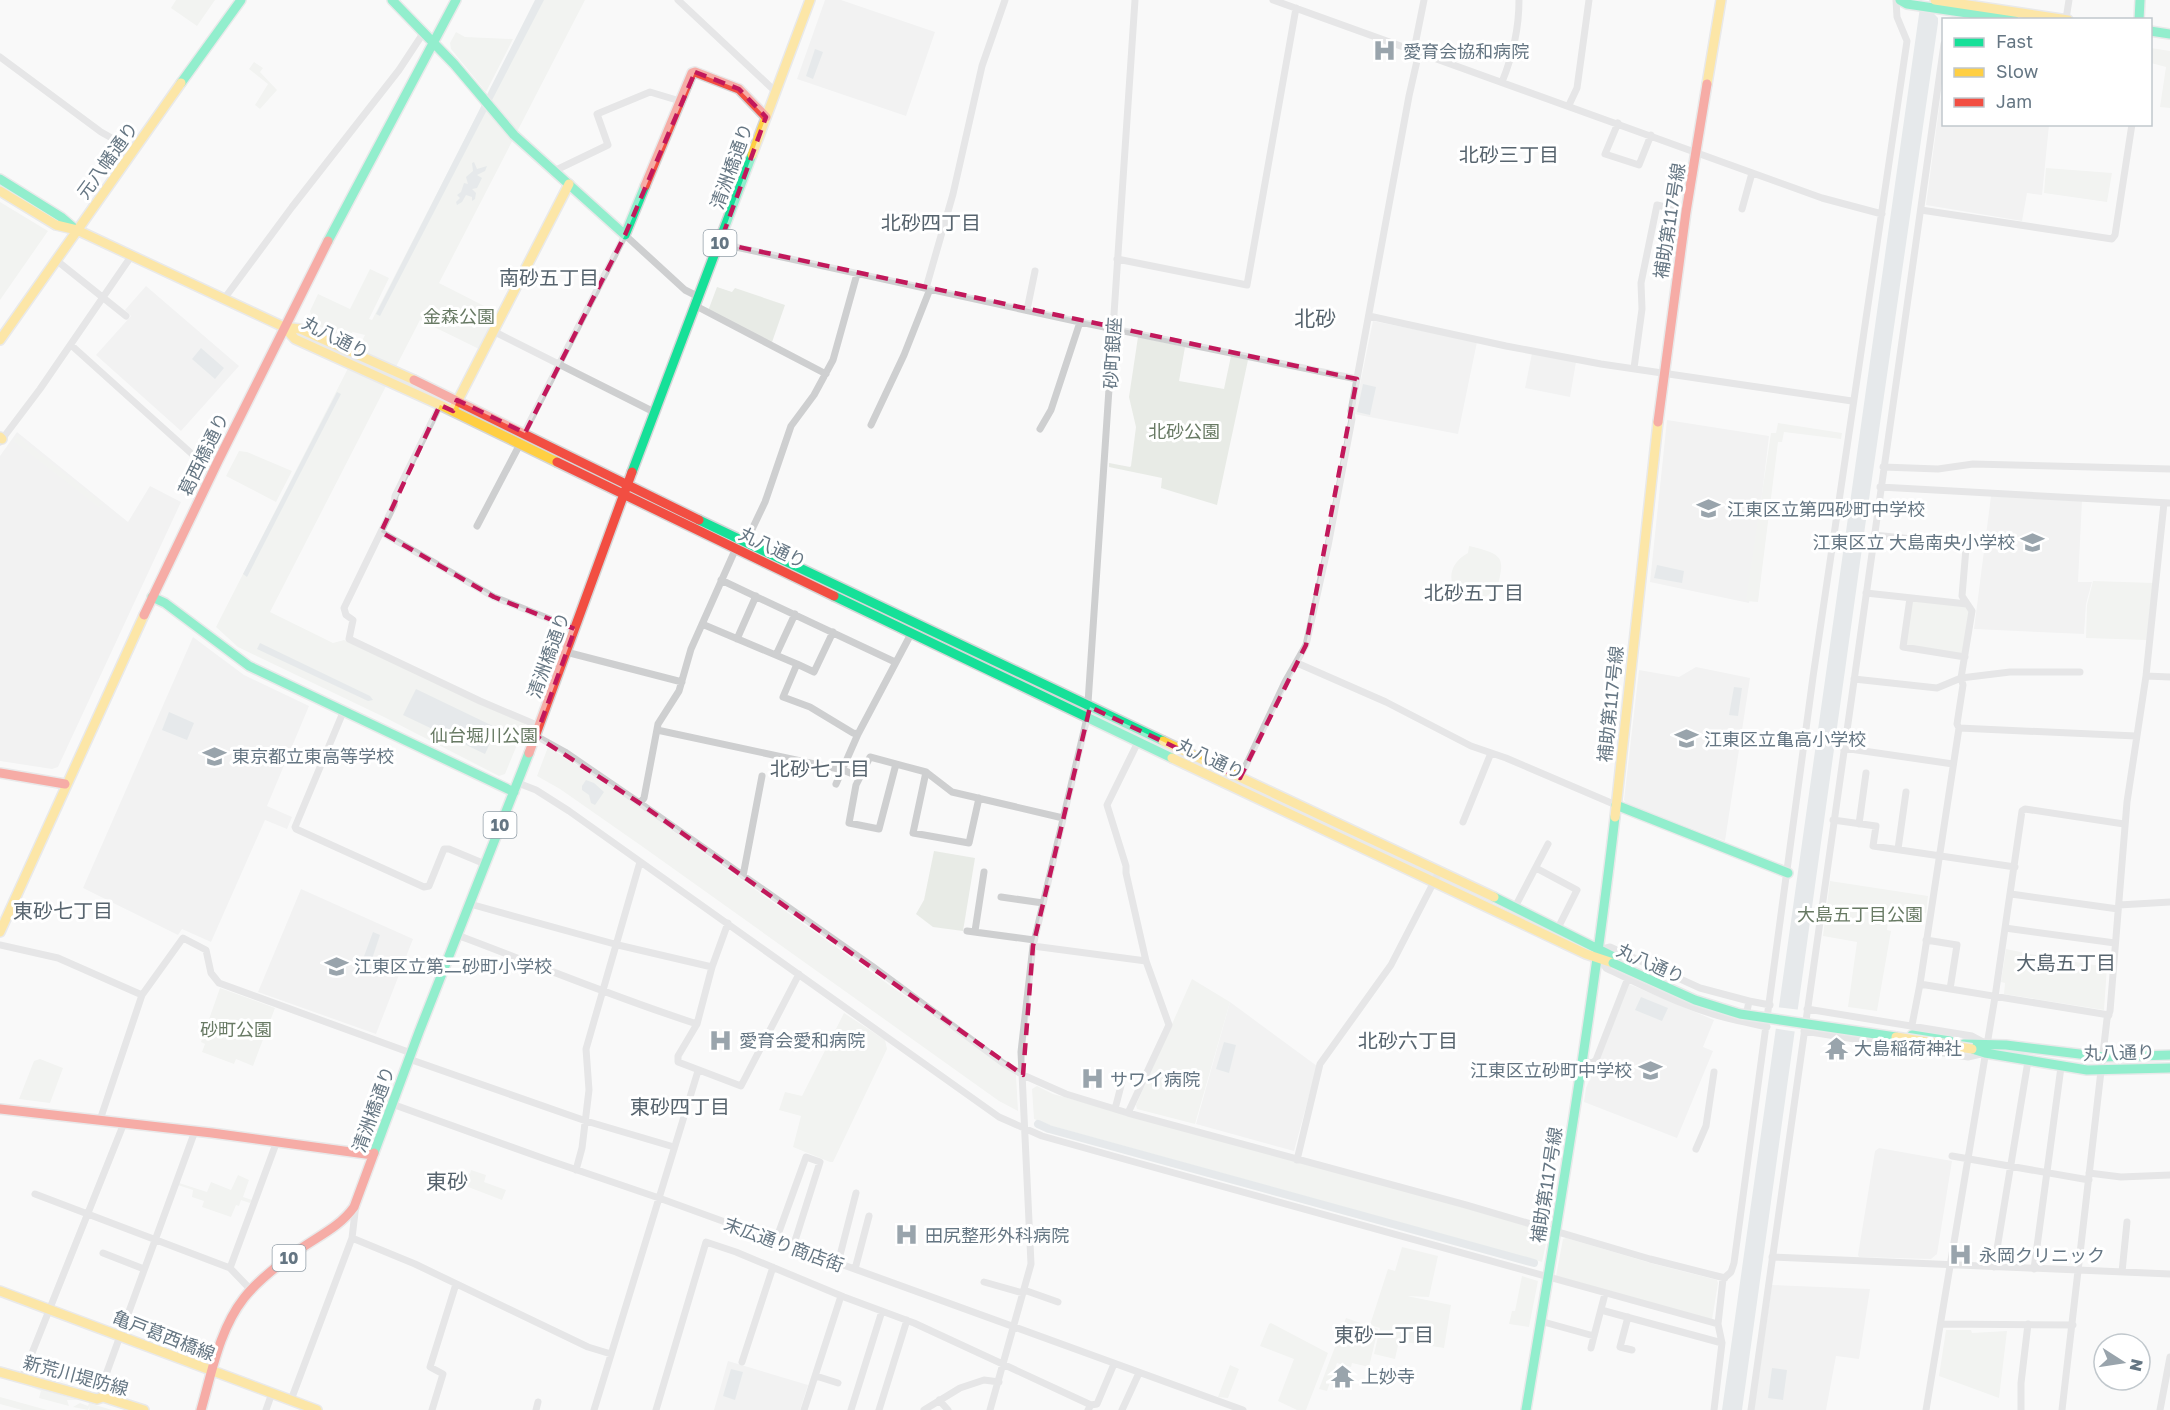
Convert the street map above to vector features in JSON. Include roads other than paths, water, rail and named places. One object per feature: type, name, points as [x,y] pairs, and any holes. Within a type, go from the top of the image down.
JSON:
[{"type":"main road","name":"元八幡通り","points":[[0,340],[133,150],[242,0]]},
{"type":"main road","points":[[392,0],[454,64],[514,135],[625,235],[692,73],[695,72],[739,90],[766,117]]},
{"type":"main road","name":"葛西橋通り","points":[[0,932],[65,784],[212,472],[284,327],[456,0]]},
{"type":"main road","name":"清洲橋通り","points":[[201,1410],[230,1320],[251,1290],[292,1256],[340,1222],[351,1212],[356,1202],[410,1056],[536,736],[625,490],[698,302],[810,0]]},
{"type":"main road","name":"補助第117号線","points":[[1526,1410],[1598,953],[1664,372],[1686,212],[1721,0]]},
{"type":"main road","points":[[1935,0],[1968,9]]},
{"type":"main road","points":[[2139,18],[2140,0]]},
{"type":"main road","points":[[1901,1],[2056,18]]},
{"type":"main road","points":[[1983,11],[2007,18]]},
{"type":"main road","points":[[2152,32],[2170,34]]},
{"type":"main road","points":[[2152,39],[2170,41]]},
{"type":"main road","name":"丸八通り","points":[[0,179],[61,217],[77,230]]},
{"type":"main road","points":[[453,411],[568,184]]},
{"type":"main road","name":"丸八通り","points":[[0,191],[56,225],[77,230],[284,327],[300,329],[457,400],[524,433],[625,490],[736,548],[1586,954],[1598,953]]},
{"type":"main road","name":"丸八通り","points":[[284,327],[295,339],[520,444],[746,542],[1515,907],[1558,928],[1598,953],[1695,994],[1730,1006],[1973,1047],[2104,1057],[2170,1055]]},
{"type":"main road","points":[[152,597],[165,603],[241,661],[516,788]]},
{"type":"main road","points":[[0,773],[65,784]]},
{"type":"main road","points":[[1616,805],[1788,873]]},
{"type":"main road","name":"丸八通り","points":[[1986,1048],[2028,1061],[2061,1067],[2101,1071],[2170,1068]]},
{"type":"main road","points":[[0,1108],[277,1141],[373,1155]]},
{"type":"main road","name":"亀戸葛西橋線","points":[[0,1291],[213,1370],[294,1404],[317,1410]]},
{"type":"main road","name":"新荒川堤防線","points":[[0,1372],[97,1399],[103,1397],[144,1410]]},
{"type":"street","points":[[678,0],[776,92]]},
{"type":"street","points":[[871,425],[904,355],[928,289],[953,194],[982,66],[1005,0]]},
{"type":"street","name":"砂町銀座","points":[[990,1410],[1031,1264],[1021,1052],[1034,943],[1088,718],[1135,0]]},
{"type":"street","points":[[1273,0],[1822,198],[1882,214]]},
{"type":"street","points":[[1240,778],[1285,682],[1306,645],[1328,546],[1352,419],[1351,411],[1406,113],[1424,0]]},
{"type":"street","points":[[1502,82],[1519,23],[1519,0]]},
{"type":"street","points":[[1569,105],[1577,88],[1590,0]]},
{"type":"street","points":[[2067,18],[2068,0]]},
{"type":"street","points":[[1714,1410],[1722,1343],[1718,1324],[1725,1278],[1731,1272],[1734,1263],[1852,400],[1907,40],[1897,17],[1901,1]]},
{"type":"street","points":[[1117,259],[1247,285],[1296,8]]},
{"type":"street","points":[[224,299],[292,207],[399,70],[424,32]]},
{"type":"street","points":[[0,57],[101,132],[133,150]]},
{"type":"street","points":[[1750,1410],[1942,58]]},
{"type":"street","points":[[554,171],[608,145],[597,114],[650,92],[680,101]]},
{"type":"street","points":[[1618,123],[1605,154],[1639,165],[1651,135]]},
{"type":"street","points":[[1921,210],[2112,238],[2115,235],[2132,126]]},
{"type":"street","points":[[1742,209],[1752,173]]},
{"type":"street","points":[[1634,368],[1642,309],[1641,283],[1657,205],[1686,212]]},
{"type":"street","points":[[524,433],[625,235],[698,302],[826,374]]},
{"type":"street","points":[[720,242],[1080,322],[1357,379]]},
{"type":"street","points":[[1,440],[132,255]]},
{"type":"street","points":[[56,260],[104,296],[126,316]]},
{"type":"street","points":[[1027,310],[1035,271]]},
{"type":"street","points":[[746,542],[765,502],[791,426],[826,374],[842,331],[857,273]]},
{"type":"street","points":[[1369,316],[1592,362],[1852,400]]},
{"type":"street","points":[[1040,429],[1051,410],[1080,322]]},
{"type":"street","points":[[493,331],[656,413]]},
{"type":"street","points":[[70,345],[212,472]]},
{"type":"street","points":[[440,405],[344,608],[346,615],[353,620],[349,639],[480,701],[539,726]]},
{"type":"street","points":[[477,526],[520,444]]},
{"type":"street","points":[[1883,468],[1938,469],[1973,464],[2170,469]]},
{"type":"street","points":[[1880,488],[2167,503],[2146,676],[2124,824],[2109,1015],[2063,1410]]},
{"type":"street","points":[[381,532],[494,597],[575,629]]},
{"type":"street","points":[[1874,536],[1961,544],[1966,548],[1962,596],[1971,611],[1957,724],[1959,728],[1912,1025]]},
{"type":"street","points":[[640,804],[644,798],[658,724],[679,691],[692,649],[736,548]]},
{"type":"street","points":[[721,580],[895,662]]},
{"type":"street","points":[[1866,593],[1967,604]]},
{"type":"street","points":[[737,639],[756,596]]},
{"type":"street","points":[[1910,598],[1903,647],[1965,657]]},
{"type":"street","points":[[776,655],[795,614]]},
{"type":"street","points":[[702,624],[814,672],[833,632]]},
{"type":"street","points":[[836,784],[858,734],[912,632]]},
{"type":"street","points":[[566,652],[682,682]]},
{"type":"street","points":[[1297,663],[1386,702],[1471,746],[1616,805]]},
{"type":"street","points":[[797,664],[783,697],[810,707],[858,734]]},
{"type":"street","points":[[1854,679],[1936,688],[1962,678],[2010,672],[2080,672]]},
{"type":"street","points":[[2146,676],[2170,677]]},
{"type":"street","points":[[344,710],[296,829],[424,887],[429,886],[444,849],[485,864]]},
{"type":"street","points":[[1959,728],[2136,736]]},
{"type":"street","points":[[657,730],[843,770],[860,777]]},
{"type":"street","points":[[536,736],[565,752],[640,804],[872,966],[1003,1064],[1023,1075],[1066,1094],[1128,1113],[1725,1278]]},
{"type":"street","points":[[1128,1113],[1169,1025],[1146,961],[1126,866],[1107,805],[1138,742]]},
{"type":"street","points":[[1844,748],[1953,764]]},
{"type":"street","points":[[1463,822],[1491,753]]},
{"type":"street","points":[[896,764],[879,829],[849,823],[856,785],[870,757],[926,772],[952,792],[1063,818]]},
{"type":"street","points":[[926,772],[913,833],[969,843],[979,798]]},
{"type":"street","points":[[1859,824],[1866,773]]},
{"type":"street","points":[[743,876],[762,776]]},
{"type":"street","points":[[516,788],[536,790],[569,811],[988,1110],[1010,1123],[1042,1136],[1086,1149],[1718,1324]]},
{"type":"street","points":[[1898,849],[1906,792]]},
{"type":"street","points":[[1926,1410],[1995,997],[2022,811],[2025,809],[2124,824]]},
{"type":"street","points":[[1833,820],[1876,826],[1873,846],[2015,867]]},
{"type":"street","points":[[1515,907],[1548,844]]},
{"type":"street","points":[[576,1170],[582,1149],[589,1090],[586,1049],[618,945],[640,862]]},
{"type":"street","points":[[1536,868],[1577,890],[1558,928]]},
{"type":"street","points":[[984,872],[971,931],[1146,961]]},
{"type":"street","points":[[1297,1160],[1320,1064],[1391,965],[1439,872]]},
{"type":"street","points":[[2011,894],[2118,907],[2170,902]]},
{"type":"street","points":[[1001,897],[1043,903]]},
{"type":"street","points":[[470,904],[618,945],[712,967]]},
{"type":"street","points":[[728,923],[712,967],[697,1023],[678,1056],[678,1062],[741,1086],[799,974]]},
{"type":"street","points":[[2006,928],[2115,944]]},
{"type":"street","points":[[457,935],[549,969],[602,992],[697,1023]]},
{"type":"street","points":[[100,1120],[142,995],[183,938],[206,950],[211,973],[219,983],[586,1121],[674,1147]]},
{"type":"street","points":[[1926,940],[1957,945],[1950,989]]},
{"type":"street","points":[[0,945],[58,958],[142,995]]},
{"type":"street","points":[[1767,1026],[1722,1018],[1692,1008],[1606,968],[1598,953],[1610,947],[1700,988],[1770,1005]]},
{"type":"street","points":[[1582,1061],[1592,1063],[1596,1060],[1628,978]]},
{"type":"street","points":[[1920,984],[2109,1015]]},
{"type":"street","points":[[1745,1022],[1749,1001]]},
{"type":"street","points":[[1807,1009],[1972,1036],[1986,1048]]},
{"type":"street","points":[[1804,1031],[1968,1057],[1986,1048]]},
{"type":"street","points":[[1994,1267],[2028,1061]]},
{"type":"street","points":[[2034,1269],[2061,1067]]},
{"type":"street","points":[[594,1410],[698,1071]]},
{"type":"street","points":[[1696,1149],[1706,1126],[1714,1072]]},
{"type":"street","points":[[1115,1109],[1123,1078]]},
{"type":"street","name":"末広通り商店街","points":[[392,1104],[776,1240],[1243,1410]]},
{"type":"street","points":[[22,1378],[124,1122]]},
{"type":"street","points":[[97,1399],[195,1131]]},
{"type":"street","points":[[230,1268],[277,1141]]},
{"type":"street","points":[[1953,1156],[2047,1173],[2121,1177],[2170,1175]]},
{"type":"street","points":[[776,1240],[806,1157],[820,1162],[794,1247]]},
{"type":"street","points":[[838,1263],[856,1193]]},
{"type":"street","points":[[35,1194],[230,1268],[251,1290]]},
{"type":"street","points":[[294,1404],[352,1238],[356,1202]]},
{"type":"street","points":[[855,1269],[869,1216]]},
{"type":"street","points":[[2122,1272],[2127,1222]]},
{"type":"street","points":[[352,1238],[456,1284],[588,1347],[611,1354]]},
{"type":"street","points":[[656,1410],[706,1242],[907,1320],[1089,1407],[1097,1404],[1114,1364]]},
{"type":"street","points":[[103,1254],[144,1269]]},
{"type":"street","points":[[1772,1257],[2170,1274]]},
{"type":"street","points":[[742,1362],[773,1267]]},
{"type":"street","points":[[984,1282],[1058,1302]]},
{"type":"street","points":[[432,1410],[443,1374],[430,1367],[456,1284]]},
{"type":"street","points":[[1591,1348],[1605,1294]]},
{"type":"street","points":[[804,1410],[841,1296]]},
{"type":"street","points":[[1601,1310],[1722,1343]]},
{"type":"street","points":[[850,1410],[882,1311]]},
{"type":"street","points":[[1628,1317],[1620,1347],[1632,1350]]},
{"type":"street","points":[[879,1410],[907,1320]]},
{"type":"street","points":[[1540,1322],[1594,1336]]},
{"type":"street","points":[[1941,1324],[2073,1325]]},
{"type":"street","points":[[2021,1410],[2021,1383],[2028,1324]]},
{"type":"street","points":[[2160,1410],[2170,1357]]},
{"type":"street","points":[[1122,1410],[1139,1373]]},
{"type":"street","points":[[816,1376],[838,1383]]},
{"type":"street","points":[[924,1410],[960,1388],[984,1380],[999,1382]]},
{"type":"street","points":[[266,1410],[272,1393]]},
{"type":"street","points":[[939,1400],[948,1410]]},
{"type":"waterway","points":[[1038,1124],[1049,1129],[1534,1263]]},
{"type":"place","name":"愛育会協和病院","points":[[1385,51]]},
{"type":"place","name":"江東区立第四砂町中学校","points":[[1709,509]]},
{"type":"place","name":"江東区立 大島南央小学校","points":[[2033,542]]},
{"type":"place","name":"江東区立亀高小学校","points":[[1686,739]]},
{"type":"place","name":"東京都立東高等学校","points":[[214,756]]},
{"type":"place","name":"江東区立第二砂町小学校","points":[[336,966]]},
{"type":"place","name":"愛育会愛和病院","points":[[721,1040]]},
{"type":"place","name":"大島稲荷神社","points":[[1836,1048]]},
{"type":"place","name":"江東区立砂町中学校","points":[[1650,1070]]},
{"type":"place","name":"サワイ病院","points":[[1092,1079]]},
{"type":"place","name":"田尻整形外科病院","points":[[907,1235]]},
{"type":"place","name":"永岡クリニック","points":[[1961,1255]]},
{"type":"place","name":"上妙寺","points":[[1343,1376]]},
{"type":"district","name":"北砂三丁目","points":[[1509,154]]},
{"type":"district","name":"北砂四丁目","points":[[931,222]]},
{"type":"district","name":"南砂五丁目","points":[[549,277]]},
{"type":"district","name":"北砂","points":[[1315,318]]},
{"type":"district","name":"北砂五丁目","points":[[1474,592]]},
{"type":"district","name":"北砂七丁目","points":[[820,768]]},
{"type":"district","name":"東砂七丁目","points":[[63,910]]},
{"type":"district","name":"大島五丁目","points":[[2066,962]]},
{"type":"district","name":"北砂六丁目","points":[[1408,1040]]},
{"type":"district","name":"東砂四丁目","points":[[680,1106]]},
{"type":"district","name":"東砂","points":[[447,1181]]},
{"type":"district","name":"東砂一丁目","points":[[1384,1334]]},
{"type":"park label","name":"金森公園","points":[[459,316]]},
{"type":"park label","name":"北砂公園","points":[[1184,431]]},
{"type":"park label","name":"仙台堀川公園","points":[[484,735]]},
{"type":"park label","name":"大島五丁目公園","points":[[1860,914]]},
{"type":"park label","name":"砂町公園","points":[[236,1029]]}]
